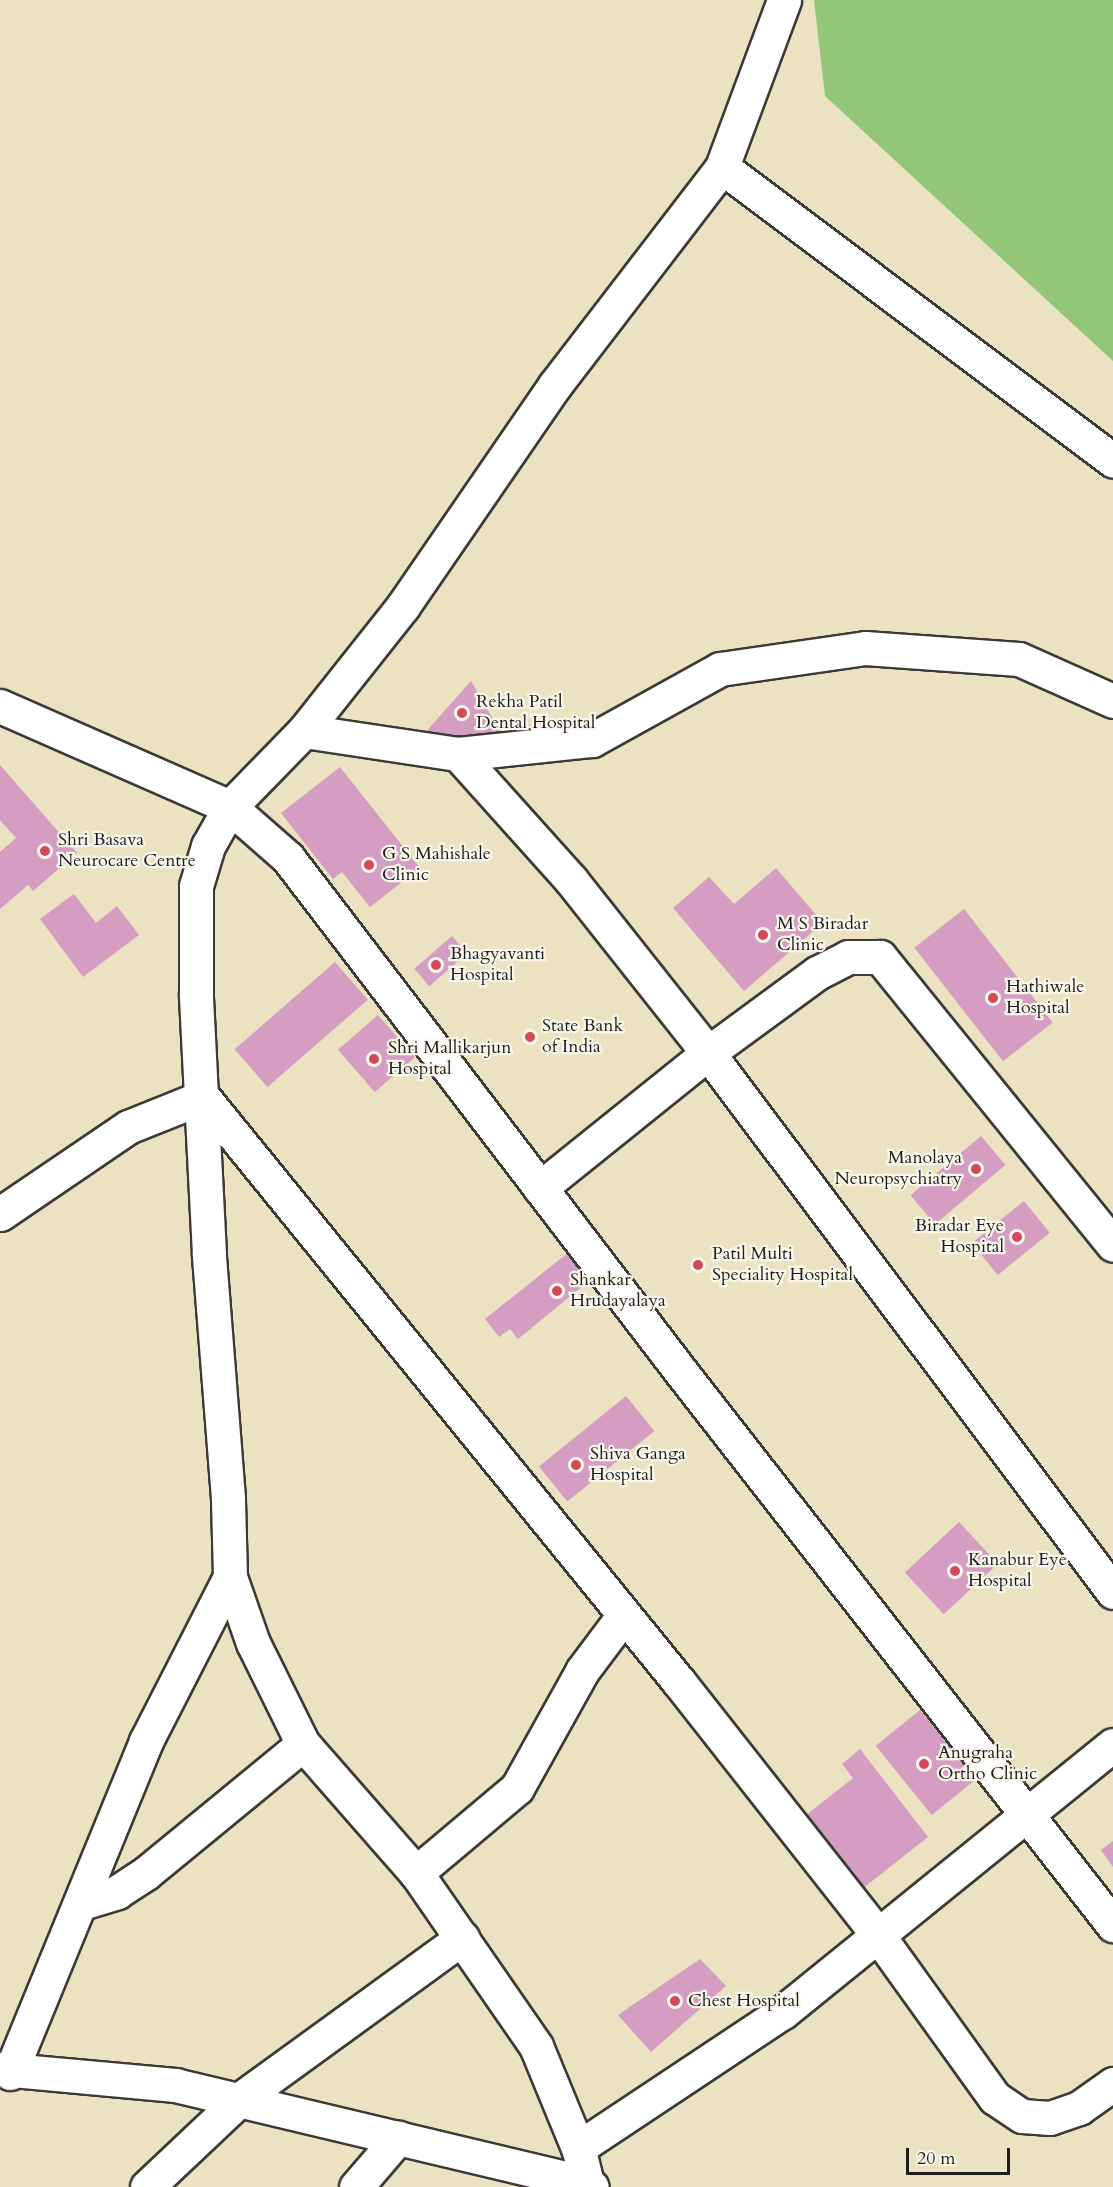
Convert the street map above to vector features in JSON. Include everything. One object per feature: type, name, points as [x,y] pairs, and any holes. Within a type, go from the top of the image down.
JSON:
[{"type":"street","points":[[231,1577],[146,1741],[82,1904],[5,2071],[175,2085],[398,2138],[540,2180],[589,2185],[578,2148],[536,2046],[416,1873],[303,1744],[253,1643],[231,1577],[203,1097],[196,886],[208,846],[230,807],[304,730],[403,606],[555,386],[722,167],[784,0]]},
{"type":"street","points":[[722,167],[1113,461]]},
{"type":"street","points":[[304,730],[458,754],[592,740],[720,669],[865,648],[1019,659],[1113,701]]},
{"type":"street","points":[[0,706],[230,807],[288,858],[540,1188],[1027,1811],[1113,1925]]},
{"type":"street","points":[[458,754],[571,880],[708,1053],[1113,1593]]},
{"type":"street","points":[[540,1188],[708,1053],[817,973],[848,957],[880,957],[1113,1245]]},
{"type":"street","points":[[0,1214],[128,1127],[203,1097]]},
{"type":"street","points":[[203,1097],[624,1615],[877,1934],[995,2098],[1022,2116],[1050,2118],[1069,2111],[1113,2084]]},
{"type":"street","points":[[416,1873],[517,1788],[582,1671],[624,1615]]},
{"type":"street","points":[[82,1904],[117,1892],[146,1873],[303,1744]]},
{"type":"street","points":[[578,2148],[783,2012],[1027,1811],[1113,1745]]},
{"type":"street","points":[[147,2187],[240,2100],[462,1938]]},
{"type":"street","points":[[356,2187],[398,2138]]},
{"type":"green space","points":[[814,0],[1113,0],[1113,361],[825,96]]},
{"type":"building","points":[[471,681],[502,735],[422,736]]},
{"type":"building","points":[[0,765],[77,853],[33,891],[28,885],[0,909],[0,852],[16,838],[0,820]]},
{"type":"building","points":[[340,767],[420,868],[370,907],[342,872],[333,879],[281,813]]},
{"type":"building","points":[[776,868],[823,923],[744,991],[673,908],[709,877],[734,904]]},
{"type":"building","points":[[74,894],[96,923],[117,906],[139,935],[83,977],[40,919]]},
{"type":"building","points":[[964,909],[1053,1022],[1003,1061],[914,948]]},
{"type":"building","points":[[452,936],[467,953],[429,986],[414,969]]},
{"type":"building","points":[[335,962],[368,1000],[267,1087],[235,1049]]},
{"type":"building","points":[[378,1015],[415,1057],[375,1092],[338,1050]]},
{"type":"building","points":[[981,1136],[1005,1165],[935,1224],[911,1195]]},
{"type":"building","points":[[1024,1201],[1050,1233],[998,1275],[972,1243]]},
{"type":"building","points":[[574,1248],[596,1275],[518,1339],[510,1329],[499,1337],[485,1319]]},
{"type":"building","points":[[626,1396],[654,1431],[567,1501],[539,1466]]},
{"type":"building","points":[[959,1522],[998,1564],[944,1614],[905,1572]]},
{"type":"building","points":[[920,1710],[976,1779],[932,1815],[876,1746]]},
{"type":"building","points":[[860,1749],[928,1837],[862,1889],[805,1816],[853,1778],[842,1764]]},
{"type":"building","points":[[1113,1841],[1113,1867],[1101,1850]]},
{"type":"building","points":[[700,1959],[726,1986],[651,2052],[618,2015]]},
{"type":"place","name":"Rekha Patil Dental Hospital","points":[[462,713]]},
{"type":"place","name":"Shri Basava Neurocare Centre","points":[[45,851]]},
{"type":"place","name":"G S Mahishale Clinic","points":[[369,865]]},
{"type":"place","name":"M S Biradar Clinic","points":[[763,935]]},
{"type":"place","name":"Bhagyavanti Hospital","points":[[436,965]]},
{"type":"place","name":"Hathiwale Hospital","points":[[993,998]]},
{"type":"place","name":"State Bank of India","points":[[530,1037]]},
{"type":"place","name":"Shri Mallikarjun Hospital","points":[[374,1059]]},
{"type":"place","name":"Manolaya Neuropsychiatry","points":[[976,1169]]},
{"type":"place","name":"Biradar Eye Hospital","points":[[1017,1237]]},
{"type":"place","name":"Patil Multi Speciality Hospital","points":[[698,1265]]},
{"type":"place","name":"Shankar Hrudayalaya","points":[[557,1291]]},
{"type":"place","name":"Shiva Ganga Hospital","points":[[576,1465]]},
{"type":"place","name":"Kanabur Eye Hospital","points":[[955,1571]]},
{"type":"place","name":"Anugraha Ortho Clinic","points":[[924,1764]]},
{"type":"place","name":"Chest Hospital","points":[[675,2001]]}]
